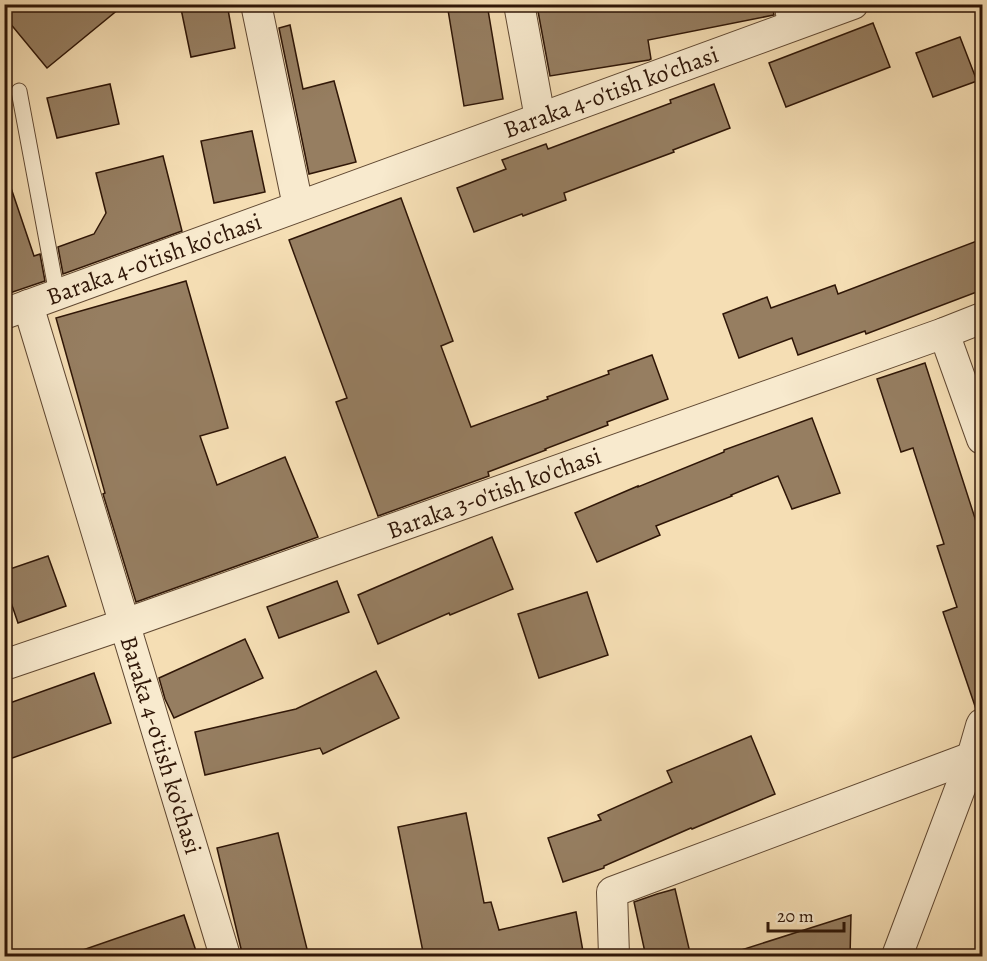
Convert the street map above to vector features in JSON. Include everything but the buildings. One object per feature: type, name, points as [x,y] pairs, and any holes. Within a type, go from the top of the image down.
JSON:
[{"type":"street","points":[[256,4],[298,206]]},
{"type":"street","points":[[519,4],[540,118]]},
{"type":"street","name":"Baraka 4-o'tish ko'chasi","points":[[225,957],[124,624],[16,309],[540,118],[784,16],[853,4]]},
{"type":"street","name":"Baraka 3-o'tish ko'chasi","points":[[4,665],[982,318]]},
{"type":"street","points":[[944,333],[982,440]]},
{"type":"street","points":[[897,957],[972,757],[982,723]]},
{"type":"street","points":[[614,957],[612,892],[972,757]]},
{"type":"lane","points":[[19,91],[57,294]]}]
